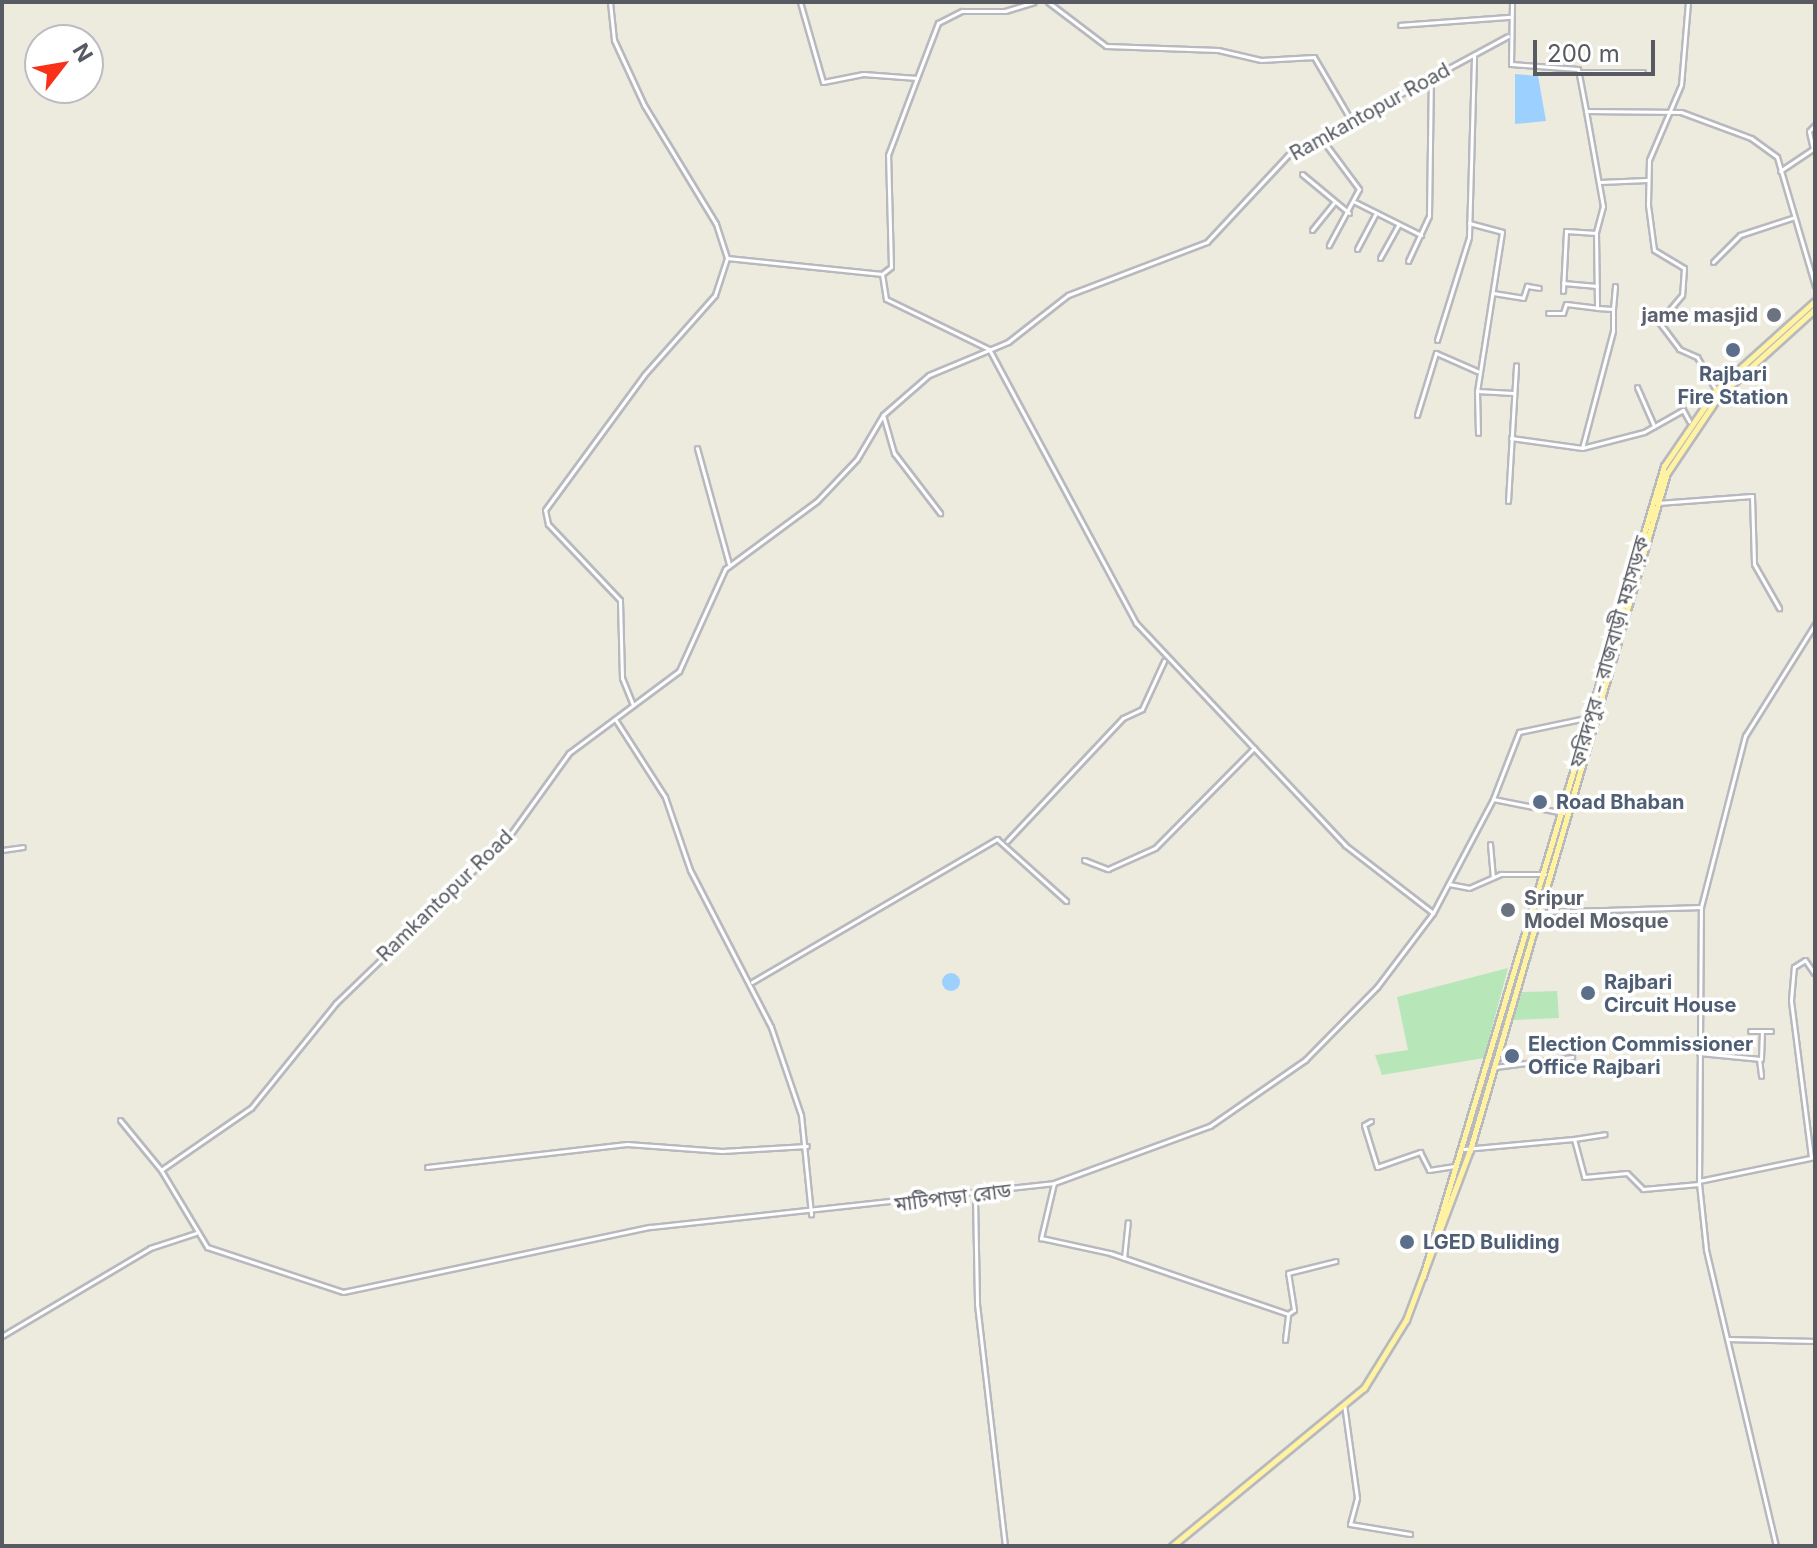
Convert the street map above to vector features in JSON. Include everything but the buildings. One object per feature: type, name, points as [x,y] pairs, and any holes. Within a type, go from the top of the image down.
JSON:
[{"type":"main road","name":"ফরিদপুর - রাজবাড়ী মহাসড়ক","points":[[1423,1277],[1458,1166],[1467,1150],[1664,466],[1689,421],[1716,390],[1815,301]]},
{"type":"main road","name":"ফরিদপুর - রাজবাড়ী মহাসড়ক","points":[[1423,1277],[1495,1067],[1658,503],[1697,420],[1815,309]]},
{"type":"main road","points":[[1172,1546],[1344,1404],[1380,1368],[1423,1277]]},
{"type":"street","points":[[610,2],[614,40],[638,92],[716,224],[727,258],[715,295],[644,375],[545,510],[548,524],[620,600],[622,678],[633,705]]},
{"type":"street","points":[[800,2],[819,81],[917,78]]},
{"type":"street","points":[[727,258],[882,274],[891,267],[888,155],[938,23],[962,11],[1034,2]]},
{"type":"street","points":[[1048,2],[1106,46],[1218,50],[1261,60],[1314,57],[1352,123]]},
{"type":"street","points":[[1512,2],[1508,36],[1514,66],[1580,72],[1643,72]]},
{"type":"street","points":[[1688,2],[1686,54],[1647,180],[1653,248],[1684,268],[1682,295],[1659,322],[1679,349],[1697,357],[1716,390]]},
{"type":"street","points":[[1400,25],[1510,17]]},
{"type":"street","name":"Ramkantopur Road","points":[[161,1170],[251,1108],[336,1003],[510,835],[569,753],[679,671],[729,564],[817,501],[857,459],[883,415],[940,368],[989,349],[1068,295],[1207,242],[1288,155],[1508,36]]},
{"type":"street","points":[[1437,340],[1469,223],[1474,55]]},
{"type":"street","points":[[1563,291],[1566,231],[1596,233],[1603,228],[1600,182],[1580,72]]},
{"type":"street","points":[[1408,261],[1429,216],[1431,79]]},
{"type":"street","points":[[1586,111],[1670,111],[1751,138],[1777,157],[1792,218],[1815,286]]},
{"type":"street","points":[[1780,171],[1813,149],[1809,131],[1815,125]]},
{"type":"street","points":[[1321,138],[1357,186],[1355,202],[1329,245]]},
{"type":"street","points":[[1302,174],[1349,213]]},
{"type":"street","points":[[1600,182],[1647,180]]},
{"type":"street","points":[[1355,202],[1421,235]]},
{"type":"street","points":[[1312,230],[1334,203]]},
{"type":"street","points":[[1357,249],[1376,213]]},
{"type":"street","points":[[1713,262],[1740,235],[1792,218]]},
{"type":"street","points":[[1469,223],[1502,228],[1477,371],[1478,433]]},
{"type":"street","points":[[1380,258],[1398,225]]},
{"type":"street","points":[[1596,233],[1597,308]]},
{"type":"street","points":[[882,274],[886,299],[989,349],[1114,586],[1165,660],[1254,748],[1345,845],[1433,913]]},
{"type":"street","points":[[1563,283],[1597,286]]},
{"type":"street","points":[[1493,293],[1523,298],[1527,286],[1539,288]]},
{"type":"street","points":[[1582,448],[1610,356],[1615,286]]},
{"type":"street","points":[[1548,313],[1563,313],[1567,303],[1613,309]]},
{"type":"street","points":[[1417,415],[1436,353],[1477,371]]},
{"type":"street","points":[[1508,501],[1509,438],[1516,365]]},
{"type":"street","points":[[1637,387],[1654,426]]},
{"type":"street","points":[[1477,391],[1513,393]]},
{"type":"street","points":[[1509,438],[1582,448],[1654,426],[1683,410],[1689,421]]},
{"type":"street","points":[[883,415],[894,453],[940,513]]},
{"type":"street","points":[[697,448],[729,564]]},
{"type":"street","points":[[1658,503],[1752,496],[1754,564],[1779,608]]},
{"type":"street","points":[[1776,1546],[1728,1339],[1699,1183],[1701,907],[1745,736],[1815,624]]},
{"type":"street","points":[[752,982],[979,847],[1007,841],[1123,718],[1142,709],[1165,660]]},
{"type":"street","name":"মাটিপাড়া রোড","points":[[196,1233],[219,1256],[343,1292],[650,1227],[975,1197],[1054,1183],[1166,1147],[1256,1099],[1377,987],[1433,913],[1493,799],[1519,732],[1591,717]]},
{"type":"street","points":[[615,719],[665,797],[690,870],[752,982],[807,1146],[811,1214]]},
{"type":"street","points":[[1084,860],[1108,869],[1155,848],[1254,748]]},
{"type":"street","points":[[1493,799],[1564,813]]},
{"type":"street","points":[[1007,841],[1066,901]]},
{"type":"street","points":[[1490,844],[1493,877]]},
{"type":"street","points":[[2,850],[23,847]]},
{"type":"street","points":[[1448,884],[1473,888],[1493,877],[1545,874]]},
{"type":"street","points":[[1540,912],[1701,907]]},
{"type":"street","points":[[1574,1139],[1584,1177],[1627,1173],[1643,1189],[1699,1183],[1813,1157],[1791,1000],[1794,967],[1805,960],[1814,973]]},
{"type":"street","points":[[1750,1031],[1771,1031]]},
{"type":"street","points":[[1761,1076],[1762,1032]]},
{"type":"street","points":[[1699,1053],[1759,1059]]},
{"type":"street","points":[[1495,1067],[1572,1057]]},
{"type":"street","points":[[2,1336],[150,1248],[196,1233],[161,1170],[120,1120]]},
{"type":"street","points":[[1371,1121],[1364,1125],[1377,1167],[1417,1152],[1429,1170],[1458,1166]]},
{"type":"street","points":[[1467,1150],[1605,1134]]},
{"type":"street","points":[[427,1167],[627,1144],[722,1151],[807,1146]]},
{"type":"street","points":[[1054,1183],[1041,1238],[1124,1258],[1288,1314]]},
{"type":"street","points":[[975,1197],[977,1304],[1005,1546]]},
{"type":"street","points":[[1124,1258],[1128,1222]]},
{"type":"street","points":[[1285,1340],[1288,1314],[1294,1310],[1288,1273],[1336,1261]]},
{"type":"street","points":[[1728,1339],[1815,1341]]},
{"type":"street","points":[[1344,1404],[1357,1498],[1350,1524],[1410,1534]]},
{"type":"green space","points":[[1508,968],[1484,1058],[1382,1075],[1375,1055],[1408,1050],[1397,997]]},
{"type":"green space","points":[[1557,991],[1559,1018],[1512,1020],[1522,992]]},
{"type":"water","points":[[1515,74],[1538,76],[1546,121],[1515,124]]},
{"type":"water","points":[[947,973],[955,973],[960,982],[958,989],[947,991],[942,986],[942,978]]},
{"type":"place","name":"jame masjid","points":[[1774,315]]},
{"type":"place","name":"Rajbari Fire Station","points":[[1733,350]]},
{"type":"place","name":"Road Bhaban","points":[[1540,802]]},
{"type":"place","name":"Sripur Model Mosque","points":[[1508,910]]},
{"type":"place","name":"Rajbari Circuit House","points":[[1588,993]]},
{"type":"place","name":"Election Commissioner Office Rajbari","points":[[1512,1056]]},
{"type":"place","name":"LGED Buliding","points":[[1407,1242]]}]
